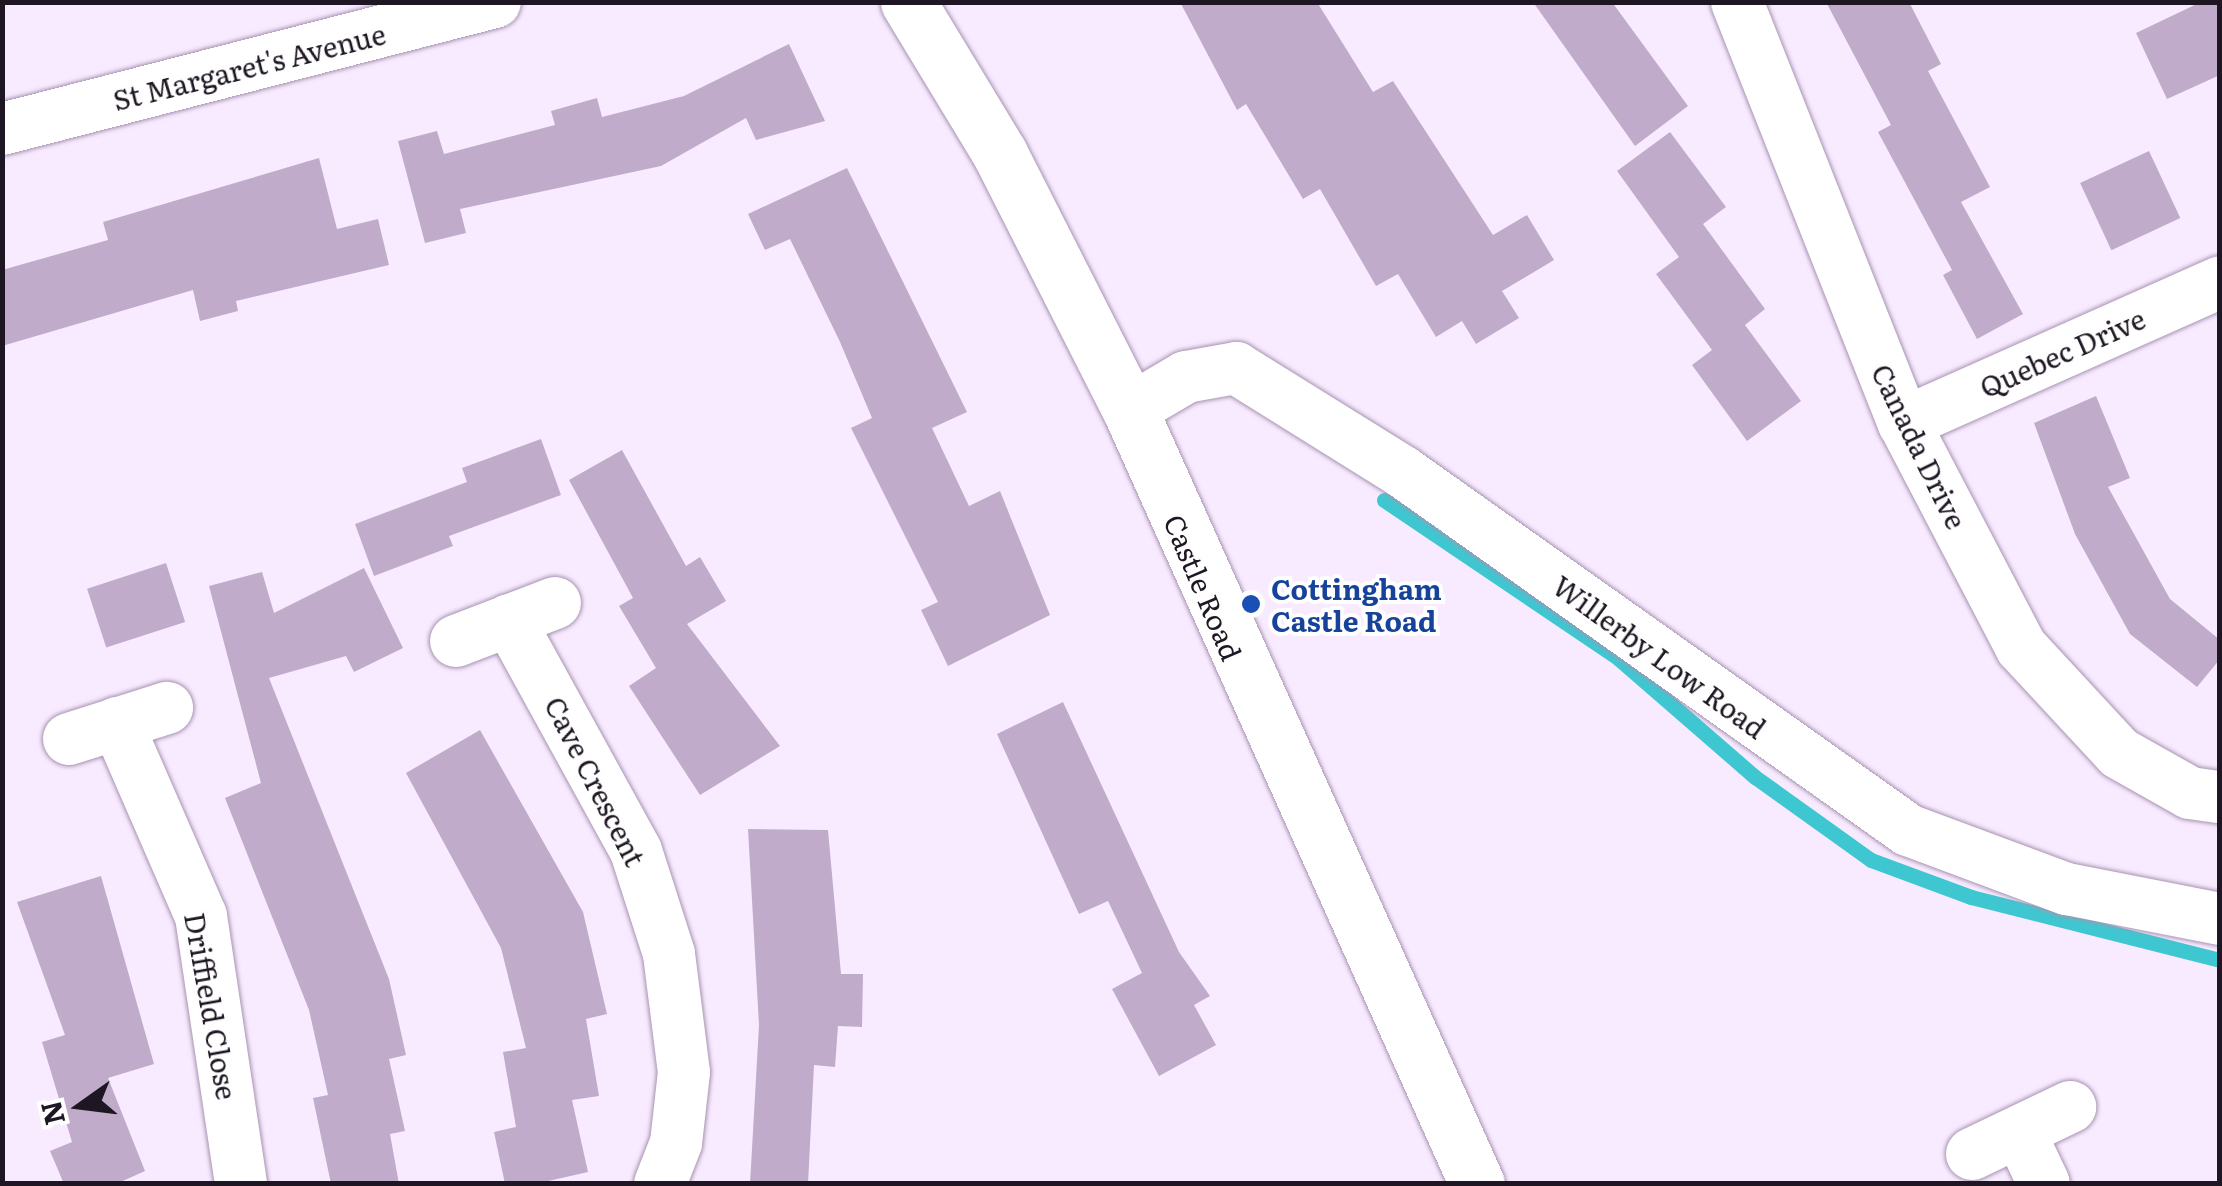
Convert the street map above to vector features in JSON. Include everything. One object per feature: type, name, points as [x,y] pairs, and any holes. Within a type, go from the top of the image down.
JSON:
[{"type":"street","name":"St Margaret's Avenue","points":[[2,129],[495,2]]},
{"type":"street","name":"Castle Road","points":[[908,2],[1000,154],[1130,410],[1477,1184]]},
{"type":"street","name":"Canada Drive","points":[[1737,2],[1904,422],[2021,647],[2119,753],[2190,793],[2220,797]]},
{"type":"street","name":"Quebec Drive","points":[[1904,422],[2220,282]]},
{"type":"street","name":"Willerby Low Road","points":[[1130,410],[1186,376],[1236,368],[1403,472],[1908,830],[2068,888],[2220,919]]},
{"type":"street","name":"Cave Crescent","points":[[456,640],[532,612],[636,851],[670,954],[684,1072],[676,1143],[660,1184]]},
{"type":"street","name":"Driffield Close","points":[[167,708],[93,731],[201,916],[241,1184]]},
{"type":"street","points":[[1972,1154],[2070,1107]]},
{"type":"street","points":[[2020,1133],[2044,1184]]},
{"type":"building","points":[[1180,2],[1317,2],[1373,92],[1393,81],[1493,235],[1527,215],[1554,260],[1502,291],[1519,318],[1476,344],[1462,321],[1436,337],[1398,274],[1376,286],[1320,189],[1303,199],[1246,104],[1237,110]]},
{"type":"building","points":[[1533,2],[1612,2],[1688,106],[1635,146]]},
{"type":"building","points":[[1826,2],[1909,2],[1941,64],[1928,71],[1990,187],[1961,202],[2023,314],[1977,339],[1943,275],[1952,270],[1878,132],[1891,125]]},
{"type":"building","points":[[2201,2],[2220,2],[2220,75],[2167,99],[2136,33]]},
{"type":"building","points":[[789,44],[825,121],[756,140],[746,118],[661,166],[460,209],[466,233],[425,243],[398,141],[437,131],[444,154],[555,125],[551,111],[597,98],[602,117],[684,96]]},
{"type":"building","points":[[1670,132],[1726,207],[1703,224],[1765,309],[1745,325],[1801,401],[1747,441],[1692,365],[1712,350],[1656,274],[1679,257],[1617,171]]},
{"type":"building","points":[[2149,151],[2180,218],[2111,250],[2080,183]]},
{"type":"building","points":[[319,158],[337,229],[378,219],[389,265],[236,301],[238,311],[200,321],[193,290],[2,346],[2,270],[108,240],[103,222]]},
{"type":"building","points":[[847,168],[967,412],[932,428],[969,506],[1000,491],[1050,615],[948,666],[921,610],[938,602],[851,428],[872,418],[840,342],[790,239],[765,250],[748,214]]},
{"type":"building","points":[[2096,396],[2130,478],[2108,487],[2170,599],[2220,640],[2220,659],[2197,687],[2130,634],[2075,534],[2034,423]]},
{"type":"building","points":[[541,439],[561,495],[449,536],[453,546],[374,576],[355,524],[467,482],[462,468]]},
{"type":"building","points":[[622,450],[686,566],[700,557],[726,601],[687,624],[780,746],[700,795],[629,686],[656,668],[619,606],[633,598],[569,480]]},
{"type":"building","points":[[166,563],[185,622],[106,648],[87,589]]},
{"type":"building","points":[[364,568],[403,648],[354,672],[346,656],[269,678],[389,979],[406,1055],[389,1059],[405,1131],[390,1134],[399,1184],[331,1184],[313,1098],[328,1095],[309,1010],[225,798],[261,783],[209,586],[262,572],[274,613]]},
{"type":"building","points":[[1063,702],[1179,952],[1210,996],[1194,1005],[1216,1045],[1159,1076],[1112,989],[1142,973],[1108,901],[1079,914],[997,734]]},
{"type":"building","points":[[480,730],[583,912],[607,1014],[586,1019],[599,1096],[572,1100],[588,1172],[535,1184],[505,1184],[494,1132],[516,1127],[503,1052],[526,1048],[501,948],[406,773]]},
{"type":"building","points":[[748,829],[828,830],[841,974],[863,974],[862,1027],[838,1026],[835,1067],[814,1065],[808,1184],[750,1184],[759,1025]]},
{"type":"building","points":[[101,876],[154,1064],[108,1078],[145,1171],[116,1184],[64,1184],[50,1151],[72,1142],[42,1042],[65,1035],[17,902]]},
{"type":"waterway","points":[[1384,500],[1618,658],[1755,777],[1871,860],[1971,897],[2220,960]]},
{"type":"place","name":"Cottingham Castle Road","points":[[1251,604]]}]
